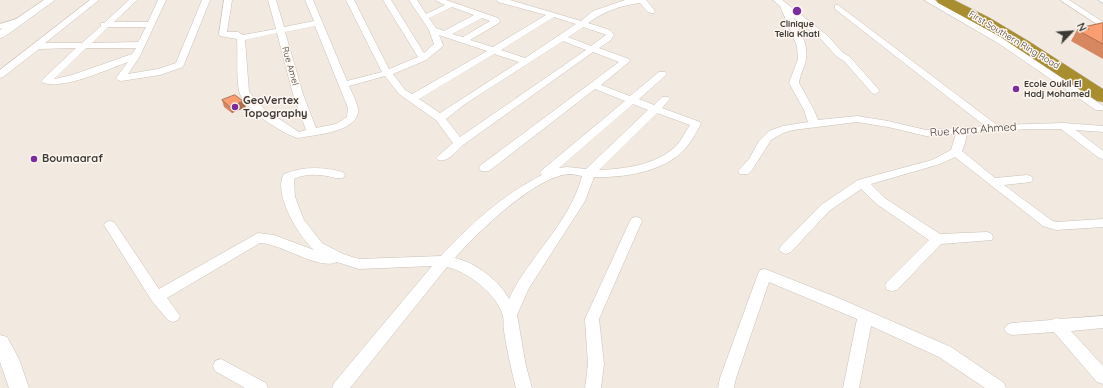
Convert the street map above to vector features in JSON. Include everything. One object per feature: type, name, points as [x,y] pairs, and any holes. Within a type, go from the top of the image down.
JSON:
[{"type":"highway","name":"First Southern Ring Road","points":[[943,0],[977,17],[1022,44],[1102,102]]},
{"type":"highway","name":"First Southern Ring Road","points":[[964,0],[1036,37],[1087,68]]},
{"type":"highway","points":[[1001,41],[1022,44]]},
{"type":"street","points":[[0,35],[50,0]]},
{"type":"street","points":[[0,76],[95,0]]},
{"type":"street","points":[[133,0],[46,81],[56,82],[75,77],[136,56]]},
{"type":"street","points":[[162,0],[136,56],[121,78],[160,72],[180,65],[206,0]]},
{"type":"street","points":[[228,0],[223,34],[238,35],[241,38],[318,23]]},
{"type":"street","name":"Rue Amel","points":[[272,0],[298,94],[312,132]]},
{"type":"street","points":[[241,38],[244,92],[247,100],[254,106],[298,135],[343,124],[352,118],[353,108],[345,84],[309,0]]},
{"type":"street","points":[[350,0],[387,73],[402,92],[440,118],[458,143]]},
{"type":"street","points":[[387,0],[423,58]]},
{"type":"street","points":[[345,84],[387,73],[423,58],[439,45],[433,30],[413,0]]},
{"type":"street","points":[[439,0],[496,21],[464,40]]},
{"type":"street","points":[[442,158],[458,143],[608,38],[609,33],[582,23],[501,0]]},
{"type":"street","points":[[440,118],[562,38],[596,13],[628,2],[642,0],[651,11]]},
{"type":"street","points":[[928,0],[1001,41],[1102,102]]},
{"type":"street","points":[[1064,1],[1103,26]]},
{"type":"street","points":[[780,2],[825,38],[839,54],[847,58],[874,91]]},
{"type":"street","points":[[780,2],[803,50],[802,60],[796,72],[794,83],[809,110],[814,124]]},
{"type":"street","points":[[424,18],[450,5]]},
{"type":"street","points":[[838,7],[994,128]]},
{"type":"street","points":[[411,99],[442,82],[553,14]]},
{"type":"street","points":[[445,34],[481,16]]},
{"type":"street","points":[[0,27],[26,18]]},
{"type":"street","points":[[104,26],[151,24]]},
{"type":"street","points":[[433,30],[525,61]]},
{"type":"street","points":[[485,168],[626,61],[562,38]]},
{"type":"street","points":[[36,46],[141,45]]},
{"type":"street","points":[[529,187],[662,74]]},
{"type":"street","points":[[340,388],[444,261],[469,234],[509,200],[557,172],[568,171],[589,173],[633,170],[661,162],[680,148],[696,124],[595,86]]},
{"type":"street","points":[[510,315],[524,284],[576,206],[587,185],[589,173],[665,99]]},
{"type":"street","name":"Rue Kara Ahmed","points":[[744,171],[753,163],[763,143],[769,136],[778,131],[814,124],[857,119],[888,124],[926,133],[994,128],[1064,126],[1103,129]]},
{"type":"street","points":[[1064,126],[1103,156]]},
{"type":"street","points":[[786,249],[825,208],[862,183],[909,168],[936,162],[956,152],[960,143],[962,130]]},
{"type":"street","points":[[956,152],[973,167],[1046,223],[1056,226],[1103,224]]},
{"type":"street","points":[[338,175],[322,171],[297,172],[288,177],[287,184],[289,197],[298,221],[317,246],[338,257],[359,264]]},
{"type":"street","points":[[994,182],[1027,179]]},
{"type":"street","points":[[862,183],[882,202],[938,239],[987,237]]},
{"type":"street","points":[[593,388],[596,364],[592,319],[636,221]]},
{"type":"street","points":[[110,225],[157,297],[173,316]]},
{"type":"street","points":[[157,297],[258,238],[265,237],[309,254],[359,264],[444,261],[462,265],[483,279],[500,296],[510,315],[518,366],[524,388]]},
{"type":"street","points":[[892,286],[938,239]]},
{"type":"street","points":[[726,388],[728,378],[765,274],[945,352],[992,385]]},
{"type":"street","points":[[851,388],[865,318]]},
{"type":"street","points":[[1012,329],[1056,324],[1103,322]]},
{"type":"street","points":[[1056,324],[1103,377]]},
{"type":"street","points":[[0,343],[9,359],[19,388]]},
{"type":"street","points":[[221,366],[260,388]]},
{"type":"building","points":[[1103,23],[1103,44],[1077,30],[1089,29],[1085,27]]},
{"type":"building","points":[[235,95],[243,101],[230,107],[222,100]]},
{"type":"place","name":"Clinique Telia Khati","points":[[797,11]]},
{"type":"place","name":"Ecole Oukil El Hadj Mohamed","points":[[1016,89]]},
{"type":"place","name":"GeoVertex Topography","points":[[235,107]]},
{"type":"place","name":"Boumaaraf","points":[[34,159]]}]
